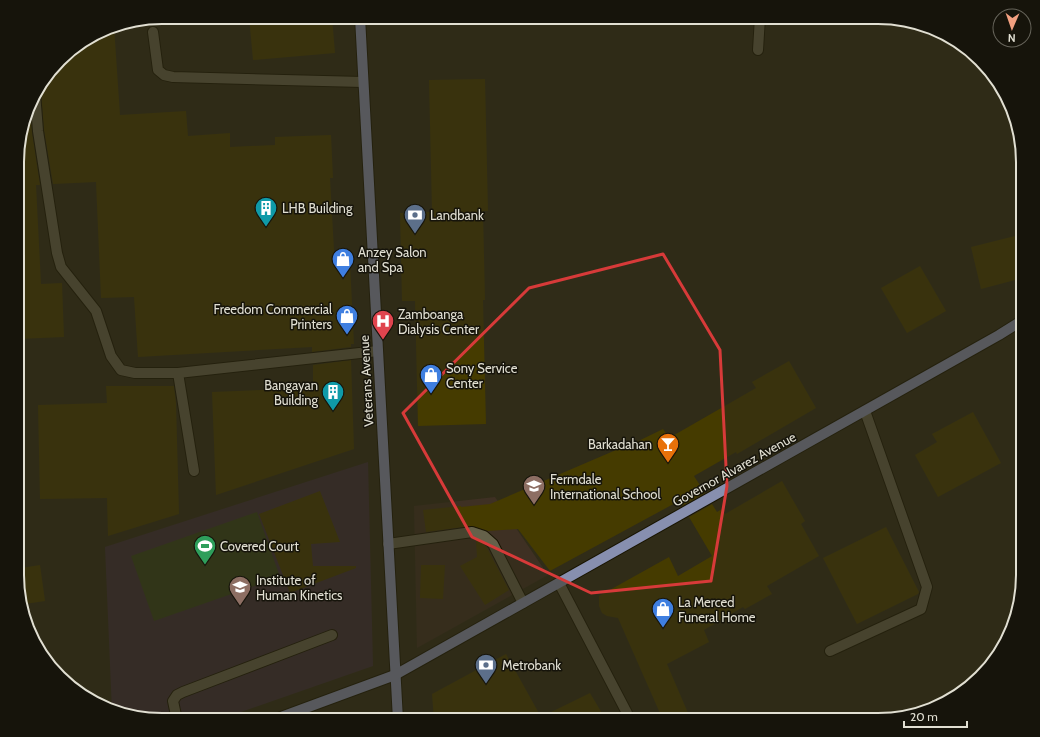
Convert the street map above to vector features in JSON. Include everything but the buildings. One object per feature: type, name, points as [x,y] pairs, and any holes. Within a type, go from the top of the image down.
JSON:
[{"type":"main road","name":"Veterans Avenue","points":[[360,24],[398,713]]},
{"type":"main road","name":"Governor Alvarez Avenue","points":[[292,713],[395,675],[1016,324]]},
{"type":"street","points":[[758,50],[760,24]]},
{"type":"street","points":[[153,32],[158,70],[164,75],[173,77],[364,82]]},
{"type":"street","points":[[36,105],[38,131],[57,252],[61,267],[96,311],[111,356],[121,370],[135,373],[178,372],[378,351]]},
{"type":"street","points":[[178,372],[194,471]]},
{"type":"street","points":[[830,651],[921,609],[927,587],[864,410]]},
{"type":"street","points":[[388,544],[472,532],[484,536],[494,544],[523,603]]},
{"type":"street","points":[[559,583],[627,712]]},
{"type":"street","points":[[176,713],[173,701],[177,695],[183,692],[332,635]]},
{"type":"highlighted area","points":[[663,254],[720,350],[727,486],[711,581],[591,593],[472,537],[403,413],[529,288]]},
{"type":"shaded area","name":"Institute of Human Kinetics","points":[[368,462],[373,666],[238,713],[153,713],[112,703],[105,547]]},
{"type":"shaded area","points":[[495,497],[548,575],[417,648],[414,506]]},
{"type":"green space","name":"Covered Court","points":[[257,512],[280,577],[154,621],[131,556]]},
{"type":"place","name":"LHB Building","points":[[266,228]]},
{"type":"place","name":"Landbank","points":[[415,234]]},
{"type":"place","name":"Anzey Salon and Spa","points":[[343,278]]},
{"type":"place","name":"Freedom Commercial Printers","points":[[347,336]]},
{"type":"place","name":"Zamboanga Dialysis Center","points":[[383,340]]},
{"type":"place","name":"Sony Service Center","points":[[431,394]]},
{"type":"place","name":"Bangayan Building","points":[[333,412]]},
{"type":"place","name":"Barkadahan","points":[[668,464]]},
{"type":"place","name":"Fermdale International School","points":[[534,506]]},
{"type":"place","name":"Covered Court","points":[[205,566]]},
{"type":"place","name":"Institute of Human Kinetics","points":[[240,606]]},
{"type":"place","name":"La Merced Funeral Home","points":[[663,628]]},
{"type":"place","name":"Metrobank","points":[[486,684]]}]
